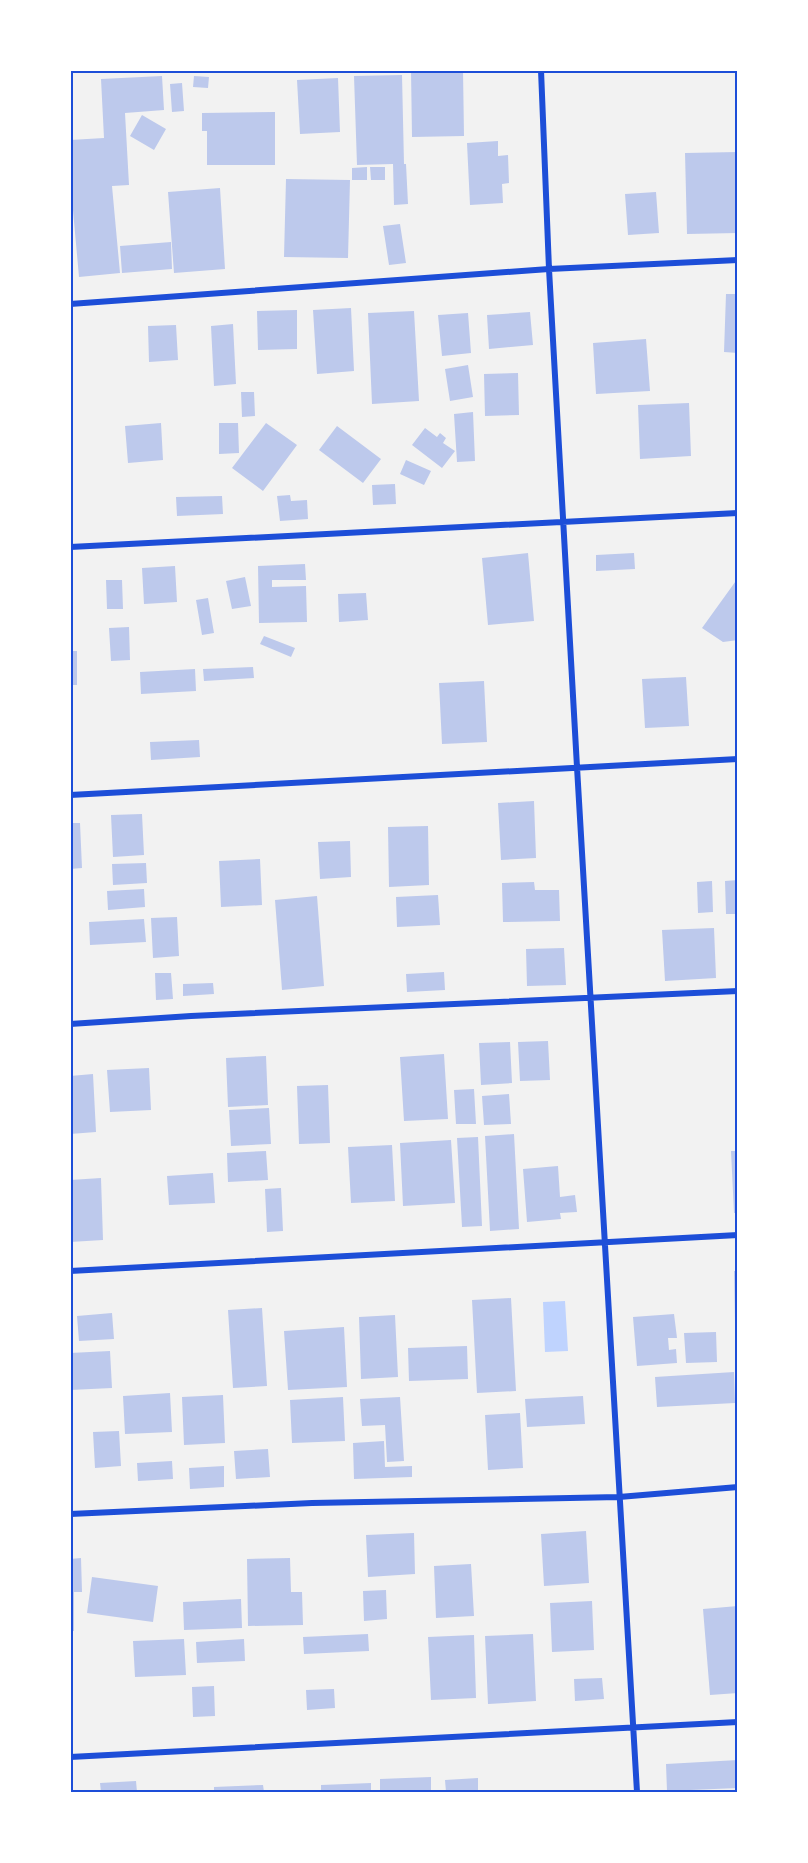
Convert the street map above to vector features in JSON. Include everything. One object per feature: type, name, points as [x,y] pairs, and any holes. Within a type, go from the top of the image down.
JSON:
[{"type":"street","points":[[541,70],[563,522],[637,1792]]},
{"type":"street","points":[[70,304],[549,269],[738,260]]},
{"type":"street","points":[[70,546],[738,513]]},
{"type":"street","points":[[70,795],[738,759]]},
{"type":"street","points":[[70,1024],[738,991]]},
{"type":"street","points":[[70,1271],[738,1235]]},
{"type":"street","points":[[70,1514],[312,1503],[619,1497],[738,1487]]},
{"type":"street","points":[[70,1757],[738,1722]]},
{"type":"water","points":[[565,1301],[568,1351],[545,1352],[543,1302]]},
{"type":"building","points":[[411,70],[463,70],[464,136],[412,137]]},
{"type":"building","points":[[402,75],[404,164],[406,164],[408,204],[394,205],[393,164],[357,165],[354,76]]},
{"type":"building","points":[[162,76],[164,110],[125,113],[129,185],[112,186],[120,273],[79,277],[71,188],[70,140],[104,138],[101,79]]},
{"type":"building","points":[[194,76],[209,77],[208,88],[193,87]]},
{"type":"building","points":[[338,78],[340,132],[300,134],[297,80]]},
{"type":"building","points":[[182,83],[184,111],[172,112],[170,84]]},
{"type":"building","points":[[275,112],[275,165],[207,165],[207,131],[202,131],[202,113]]},
{"type":"building","points":[[142,115],[166,129],[154,150],[130,136]]},
{"type":"building","points":[[498,141],[498,156],[508,155],[509,183],[502,184],[503,203],[470,205],[467,143]]},
{"type":"building","points":[[738,152],[738,233],[687,234],[685,153]]},
{"type":"building","points":[[367,167],[367,180],[352,180],[352,168]]},
{"type":"building","points":[[370,167],[385,167],[385,180],[371,180]]},
{"type":"building","points":[[286,179],[350,180],[348,258],[284,257]]},
{"type":"building","points":[[220,188],[225,269],[174,273],[168,192]]},
{"type":"building","points":[[656,192],[659,233],[628,235],[625,194]]},
{"type":"building","points":[[400,224],[406,263],[389,265],[383,226]]},
{"type":"building","points":[[171,242],[172,269],[122,273],[120,246]]},
{"type":"building","points":[[726,294],[738,294],[738,353],[724,352]]},
{"type":"building","points":[[351,308],[354,371],[317,374],[313,310]]},
{"type":"building","points":[[297,310],[297,349],[258,350],[257,311]]},
{"type":"building","points":[[414,311],[419,401],[372,404],[368,313]]},
{"type":"building","points":[[530,312],[533,345],[489,349],[487,315]]},
{"type":"building","points":[[468,313],[471,353],[442,356],[438,315]]},
{"type":"building","points":[[233,324],[236,384],[214,386],[211,326]]},
{"type":"building","points":[[176,325],[178,360],[149,362],[148,326]]},
{"type":"building","points":[[646,339],[650,391],[596,394],[593,343]]},
{"type":"building","points":[[468,365],[473,397],[450,401],[445,369]]},
{"type":"building","points":[[518,373],[519,415],[485,416],[484,374]]},
{"type":"building","points":[[241,392],[254,392],[255,416],[242,417]]},
{"type":"building","points":[[689,403],[691,456],[640,459],[638,405]]},
{"type":"building","points":[[473,412],[475,461],[457,462],[454,414]]},
{"type":"building","points":[[161,423],[163,460],[128,463],[125,426]]},
{"type":"building","points":[[219,423],[238,423],[239,453],[219,454]]},
{"type":"building","points":[[266,423],[297,445],[263,491],[232,468]]},
{"type":"building","points":[[337,426],[381,459],[363,483],[319,450]]},
{"type":"building","points":[[425,428],[437,437],[440,433],[446,438],[443,443],[455,451],[442,468],[412,445]]},
{"type":"building","points":[[406,460],[431,471],[424,485],[400,474]]},
{"type":"building","points":[[395,484],[396,504],[373,505],[372,485]]},
{"type":"building","points":[[290,495],[291,501],[307,500],[308,519],[280,521],[277,496]]},
{"type":"building","points":[[222,496],[223,514],[177,516],[176,497]]},
{"type":"building","points":[[528,553],[534,621],[488,625],[482,558]]},
{"type":"building","points":[[634,553],[635,569],[596,571],[596,555]]},
{"type":"building","points":[[305,564],[306,580],[272,580],[272,587],[306,586],[307,622],[259,623],[258,566]]},
{"type":"building","points":[[175,566],[177,602],[144,604],[142,568]]},
{"type":"building","points":[[245,577],[251,606],[232,609],[226,581]]},
{"type":"building","points":[[738,578],[738,640],[723,642],[702,628]]},
{"type":"building","points":[[106,580],[122,580],[123,609],[107,609]]},
{"type":"building","points":[[366,593],[368,620],[339,622],[338,594]]},
{"type":"building","points":[[208,598],[214,633],[202,635],[196,600]]},
{"type":"building","points":[[129,627],[130,660],[111,661],[109,628]]},
{"type":"building","points":[[264,636],[295,648],[291,657],[260,644]]},
{"type":"building","points":[[70,651],[77,651],[77,685],[70,685]]},
{"type":"building","points":[[253,667],[254,678],[204,681],[203,669]]},
{"type":"building","points":[[195,669],[196,691],[141,694],[140,672]]},
{"type":"building","points":[[686,677],[689,726],[645,728],[642,679]]},
{"type":"building","points":[[484,681],[487,742],[442,744],[439,683]]},
{"type":"building","points":[[199,740],[200,757],[151,760],[150,742]]},
{"type":"building","points":[[534,801],[536,858],[501,860],[498,803]]},
{"type":"building","points":[[142,814],[144,855],[113,857],[111,815]]},
{"type":"building","points":[[70,823],[80,823],[82,868],[70,869]]},
{"type":"building","points":[[428,826],[429,885],[389,887],[388,827]]},
{"type":"building","points":[[350,841],[351,877],[320,879],[318,842]]},
{"type":"building","points":[[260,859],[262,905],[221,907],[219,861]]},
{"type":"building","points":[[146,863],[147,883],[113,885],[112,864]]},
{"type":"building","points":[[738,880],[738,914],[726,914],[725,881]]},
{"type":"building","points":[[712,881],[713,912],[698,913],[697,882]]},
{"type":"building","points":[[534,882],[535,890],[559,890],[560,921],[503,922],[502,883]]},
{"type":"building","points":[[144,889],[145,907],[108,910],[107,891]]},
{"type":"building","points":[[438,895],[440,925],[397,927],[396,897]]},
{"type":"building","points":[[317,896],[324,986],[282,990],[275,900]]},
{"type":"building","points":[[177,917],[179,956],[153,958],[151,918]]},
{"type":"building","points":[[144,919],[146,942],[90,945],[89,922]]},
{"type":"building","points":[[714,928],[716,978],[665,981],[662,930]]},
{"type":"building","points":[[564,948],[566,985],[527,986],[526,949]]},
{"type":"building","points":[[444,972],[445,990],[407,992],[406,974]]},
{"type":"building","points":[[155,973],[171,973],[173,999],[156,1000]]},
{"type":"building","points":[[213,983],[214,994],[183,996],[183,984]]},
{"type":"building","points":[[548,1041],[550,1080],[520,1081],[518,1042]]},
{"type":"building","points":[[510,1042],[512,1083],[481,1085],[479,1043]]},
{"type":"building","points":[[444,1054],[448,1119],[404,1121],[400,1057]]},
{"type":"building","points":[[266,1056],[268,1105],[228,1107],[226,1058]]},
{"type":"building","points":[[149,1068],[151,1110],[110,1112],[107,1070]]},
{"type":"building","points":[[93,1074],[96,1132],[70,1134],[70,1076]]},
{"type":"building","points":[[328,1085],[330,1143],[299,1144],[297,1086]]},
{"type":"building","points":[[474,1089],[476,1124],[456,1124],[454,1090]]},
{"type":"building","points":[[509,1094],[511,1124],[484,1125],[482,1096]]},
{"type":"building","points":[[269,1108],[271,1144],[231,1146],[229,1110]]},
{"type":"building","points":[[514,1134],[519,1229],[490,1231],[485,1136]]},
{"type":"building","points":[[478,1137],[482,1226],[462,1227],[457,1138]]},
{"type":"building","points":[[451,1140],[455,1203],[403,1206],[400,1143]]},
{"type":"building","points":[[392,1145],[395,1201],[351,1203],[348,1147]]},
{"type":"building","points":[[266,1151],[268,1180],[228,1182],[227,1153]]},
{"type":"building","points":[[731,1151],[738,1151],[738,1213],[734,1213]]},
{"type":"building","points":[[558,1166],[560,1197],[575,1195],[577,1212],[560,1213],[561,1219],[527,1222],[523,1169]]},
{"type":"building","points":[[213,1173],[215,1203],[169,1205],[167,1176]]},
{"type":"building","points":[[101,1178],[103,1240],[70,1242],[70,1180]]},
{"type":"building","points":[[281,1188],[283,1231],[267,1232],[265,1189]]},
{"type":"building","points":[[734,1271],[738,1271],[738,1321],[735,1322]]},
{"type":"building","points":[[511,1298],[516,1391],[477,1393],[472,1300]]},
{"type":"building","points":[[262,1308],[267,1386],[233,1388],[228,1310]]},
{"type":"building","points":[[112,1313],[114,1339],[79,1341],[77,1316]]},
{"type":"building","points":[[674,1314],[677,1338],[668,1338],[669,1350],[676,1349],[677,1363],[637,1366],[633,1317]]},
{"type":"building","points":[[395,1315],[398,1377],[361,1379],[359,1317]]},
{"type":"building","points":[[344,1327],[347,1387],[288,1390],[284,1331]]},
{"type":"building","points":[[716,1332],[717,1362],[686,1363],[684,1333]]},
{"type":"building","points":[[467,1346],[468,1379],[409,1381],[408,1348]]},
{"type":"building","points":[[110,1351],[112,1388],[70,1390],[70,1353]]},
{"type":"building","points":[[734,1372],[735,1403],[657,1407],[655,1377]]},
{"type":"building","points":[[170,1393],[172,1432],[125,1434],[123,1396]]},
{"type":"building","points":[[223,1395],[225,1443],[184,1445],[182,1397]]},
{"type":"building","points":[[583,1396],[585,1424],[527,1427],[525,1399]]},
{"type":"building","points":[[343,1397],[345,1441],[292,1443],[290,1400]]},
{"type":"building","points":[[400,1397],[404,1461],[387,1462],[385,1425],[362,1426],[360,1399]]},
{"type":"building","points":[[520,1413],[523,1468],[488,1470],[485,1415]]},
{"type":"building","points":[[119,1431],[121,1466],[95,1468],[93,1432]]},
{"type":"building","points":[[384,1441],[385,1467],[412,1466],[412,1477],[354,1479],[353,1443]]},
{"type":"building","points":[[268,1449],[270,1477],[236,1479],[234,1451]]},
{"type":"building","points":[[172,1461],[173,1479],[138,1481],[137,1463]]},
{"type":"building","points":[[224,1466],[224,1487],[190,1489],[189,1468]]},
{"type":"building","points":[[586,1531],[589,1583],[544,1586],[541,1534]]},
{"type":"building","points":[[414,1533],[415,1574],[368,1577],[366,1535]]},
{"type":"building","points":[[81,1558],[82,1592],[74,1592],[74,1631],[70,1631],[70,1559]]},
{"type":"building","points":[[290,1558],[291,1592],[302,1592],[303,1625],[248,1626],[247,1559]]},
{"type":"building","points":[[471,1564],[474,1616],[436,1618],[434,1566]]},
{"type":"building","points":[[92,1577],[158,1586],[153,1622],[87,1613]]},
{"type":"building","points":[[386,1590],[387,1619],[364,1621],[363,1591]]},
{"type":"building","points":[[241,1599],[242,1628],[184,1630],[183,1602]]},
{"type":"building","points":[[592,1601],[594,1650],[552,1652],[550,1603]]},
{"type":"building","points":[[738,1606],[738,1693],[710,1695],[703,1609]]},
{"type":"building","points":[[368,1634],[369,1651],[304,1654],[303,1637]]},
{"type":"building","points":[[533,1634],[536,1701],[488,1704],[485,1636]]},
{"type":"building","points":[[474,1635],[476,1698],[431,1700],[428,1637]]},
{"type":"building","points":[[184,1639],[186,1675],[135,1677],[133,1641]]},
{"type":"building","points":[[244,1639],[245,1661],[197,1663],[196,1642]]},
{"type":"building","points":[[602,1678],[604,1699],[575,1701],[574,1679]]},
{"type":"building","points":[[214,1686],[215,1716],[193,1717],[192,1687]]},
{"type":"building","points":[[334,1689],[335,1708],[307,1710],[306,1690]]},
{"type":"building","points":[[738,1760],[738,1788],[667,1791],[666,1764]]},
{"type":"building","points":[[431,1777],[431,1792],[380,1792],[380,1779]]},
{"type":"building","points":[[478,1778],[478,1792],[446,1792],[445,1780]]},
{"type":"building","points":[[136,1781],[137,1792],[101,1792],[100,1783]]},
{"type":"building","points":[[371,1783],[371,1792],[321,1792],[321,1785]]},
{"type":"building","points":[[263,1785],[264,1792],[214,1792],[214,1787]]}]
